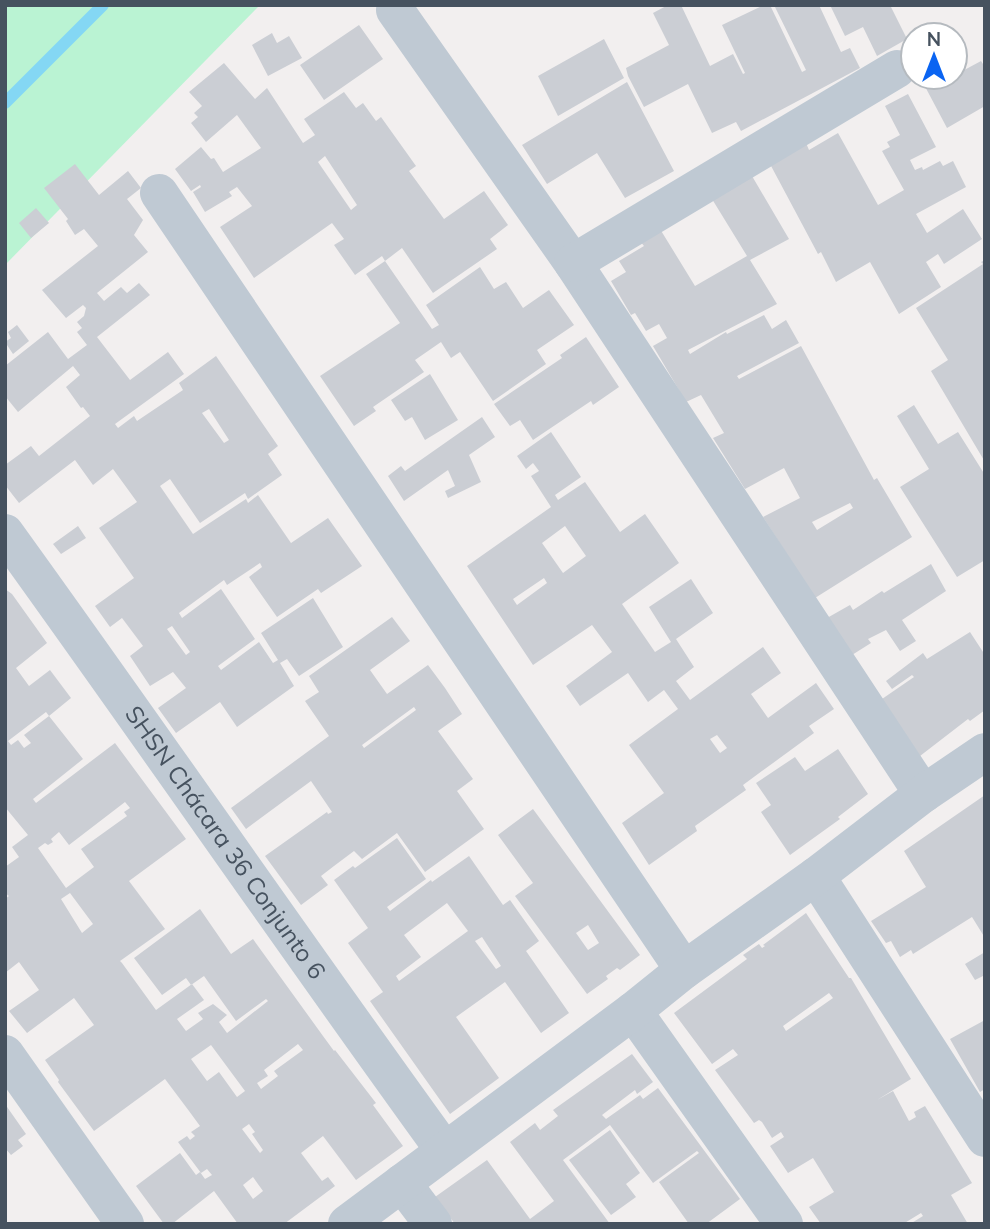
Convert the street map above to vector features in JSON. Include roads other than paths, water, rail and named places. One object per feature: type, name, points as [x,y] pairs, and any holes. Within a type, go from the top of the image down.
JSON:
[{"type":"street","points":[[395,10],[573,263],[923,794]]},
{"type":"street","points":[[573,263],[897,69]]},
{"type":"street","points":[[159,193],[684,970]]},
{"type":"street","name":"SHSN Chácara 36 Conjunto 6","points":[[5,533],[157,743],[301,953],[444,1150]]},
{"type":"street","points":[[347,1224],[684,970],[817,876],[923,794],[985,752]]},
{"type":"street","points":[[817,876],[985,1138]]},
{"type":"street","points":[[633,1011],[784,1224]]},
{"type":"street","points":[[5,1054],[125,1224]]},
{"type":"street","points":[[402,1183],[433,1224]]},
{"type":"waterway","points":[[5,103],[103,5]]}]
